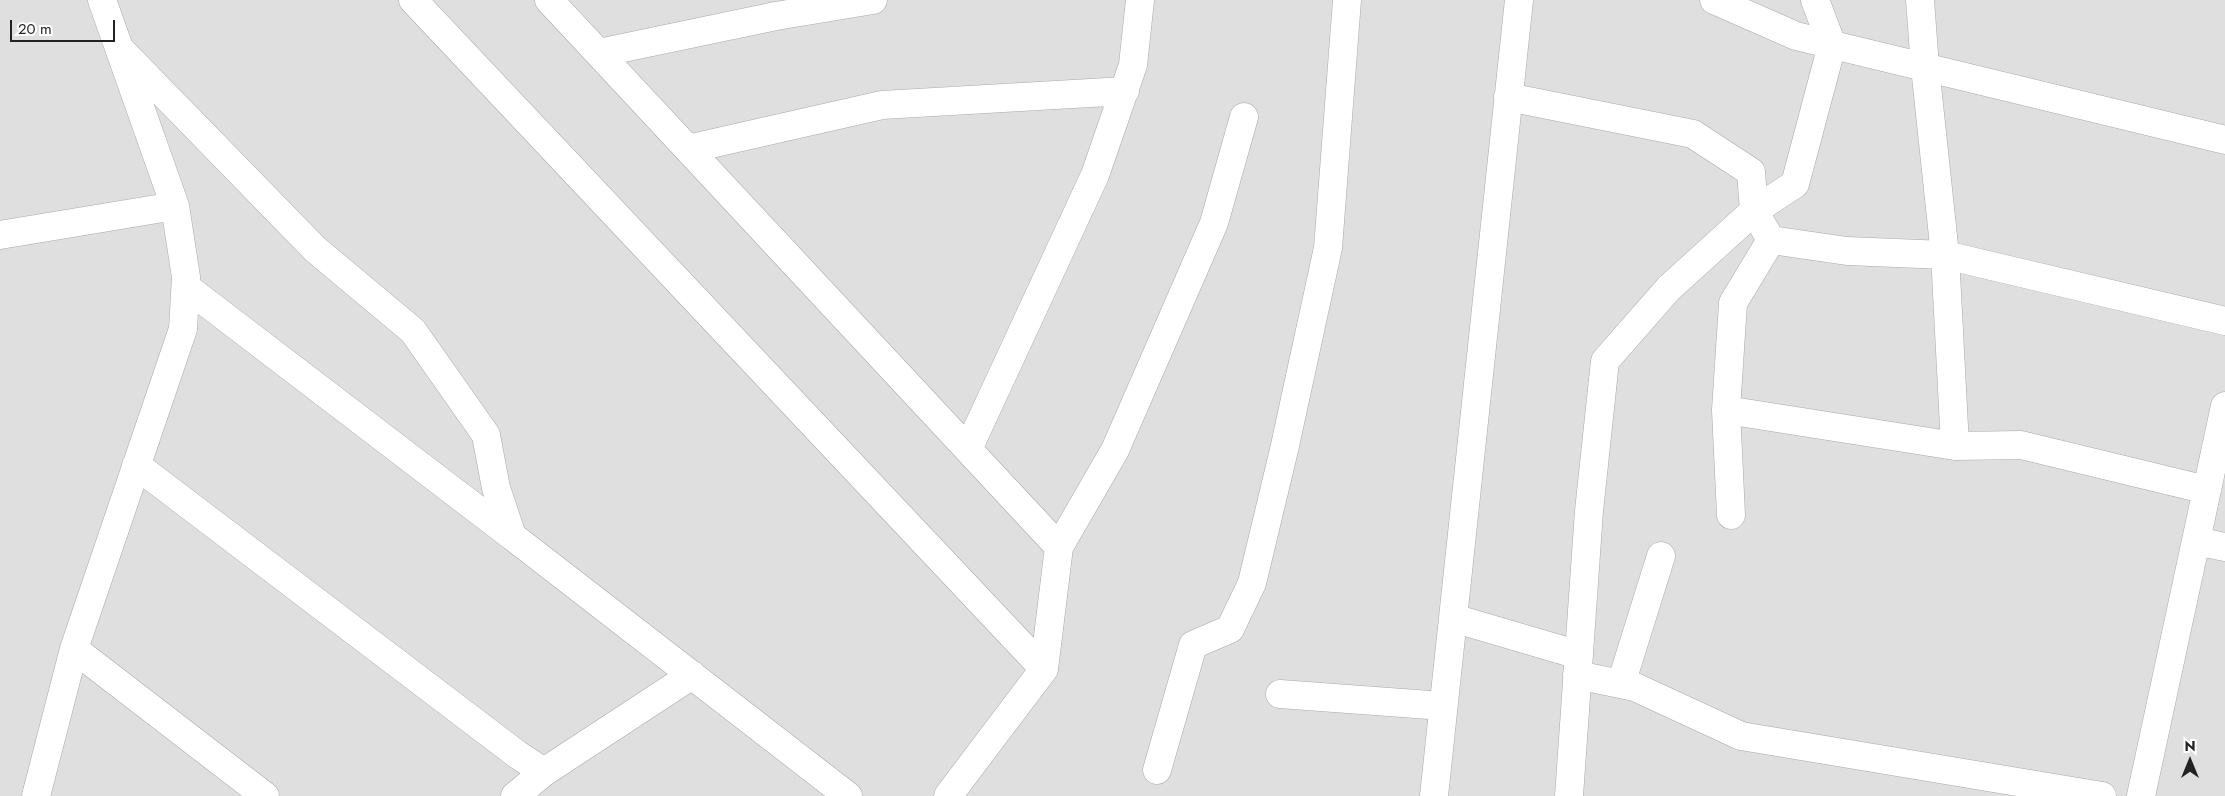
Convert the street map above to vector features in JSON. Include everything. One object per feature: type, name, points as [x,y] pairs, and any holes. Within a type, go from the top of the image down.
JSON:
[{"type":"street","points":[[36,796],[74,649],[183,329],[186,277],[175,206],[102,0]]},
{"type":"street","points":[[413,0],[1044,669]]},
{"type":"street","points":[[549,0],[1059,547]]},
{"type":"street","points":[[598,53],[774,8],[873,0]]},
{"type":"street","points":[[968,449],[1095,175],[1133,65],[1140,0]]},
{"type":"street","points":[[1157,770],[1193,645],[1230,629],[1252,583],[1284,450],[1328,248],[1347,0]]},
{"type":"street","points":[[1434,796],[1519,0]]},
{"type":"street","points":[[1714,0],[1796,36],[2225,140]]},
{"type":"street","points":[[1569,796],[1589,511],[1606,361],[1669,288],[1754,212],[1795,184],[1832,45],[1815,0]]},
{"type":"street","points":[[1920,0],[1925,67],[1945,255],[1955,446]]},
{"type":"street","points":[[119,48],[315,249],[413,331],[486,435],[496,488],[512,536]]},
{"type":"street","points":[[688,149],[882,104],[1125,91]]},
{"type":"street","points":[[1508,97],[1693,134],[1751,172],[1754,212],[1771,240]]},
{"type":"street","points":[[948,796],[1044,669],[1059,547],[1115,450],[1214,222],[1244,117]]},
{"type":"street","points":[[0,235],[175,206]]},
{"type":"street","points":[[1771,240],[1847,251],[1945,255],[2225,321]]},
{"type":"street","points":[[1732,515],[1726,410],[1733,303],[1771,240]]},
{"type":"street","points":[[186,287],[848,796]]},
{"type":"street","points":[[2141,796],[2225,406]]},
{"type":"street","points":[[1726,410],[1955,446],[2021,445],[2207,490]]},
{"type":"street","points":[[136,465],[510,749],[544,772]]},
{"type":"street","points":[[2196,542],[2225,547]]},
{"type":"street","points":[[1621,684],[1661,556]]},
{"type":"street","points":[[1452,618],[1578,665],[1621,684],[1636,687],[1742,736],[2102,796]]},
{"type":"street","points":[[74,649],[265,796]]},
{"type":"street","points":[[521,794],[544,772],[692,675]]},
{"type":"street","points":[[1280,694],[1443,706]]},
{"type":"shaded area","points":[[0,0],[2225,0],[2225,796],[0,796]]}]
